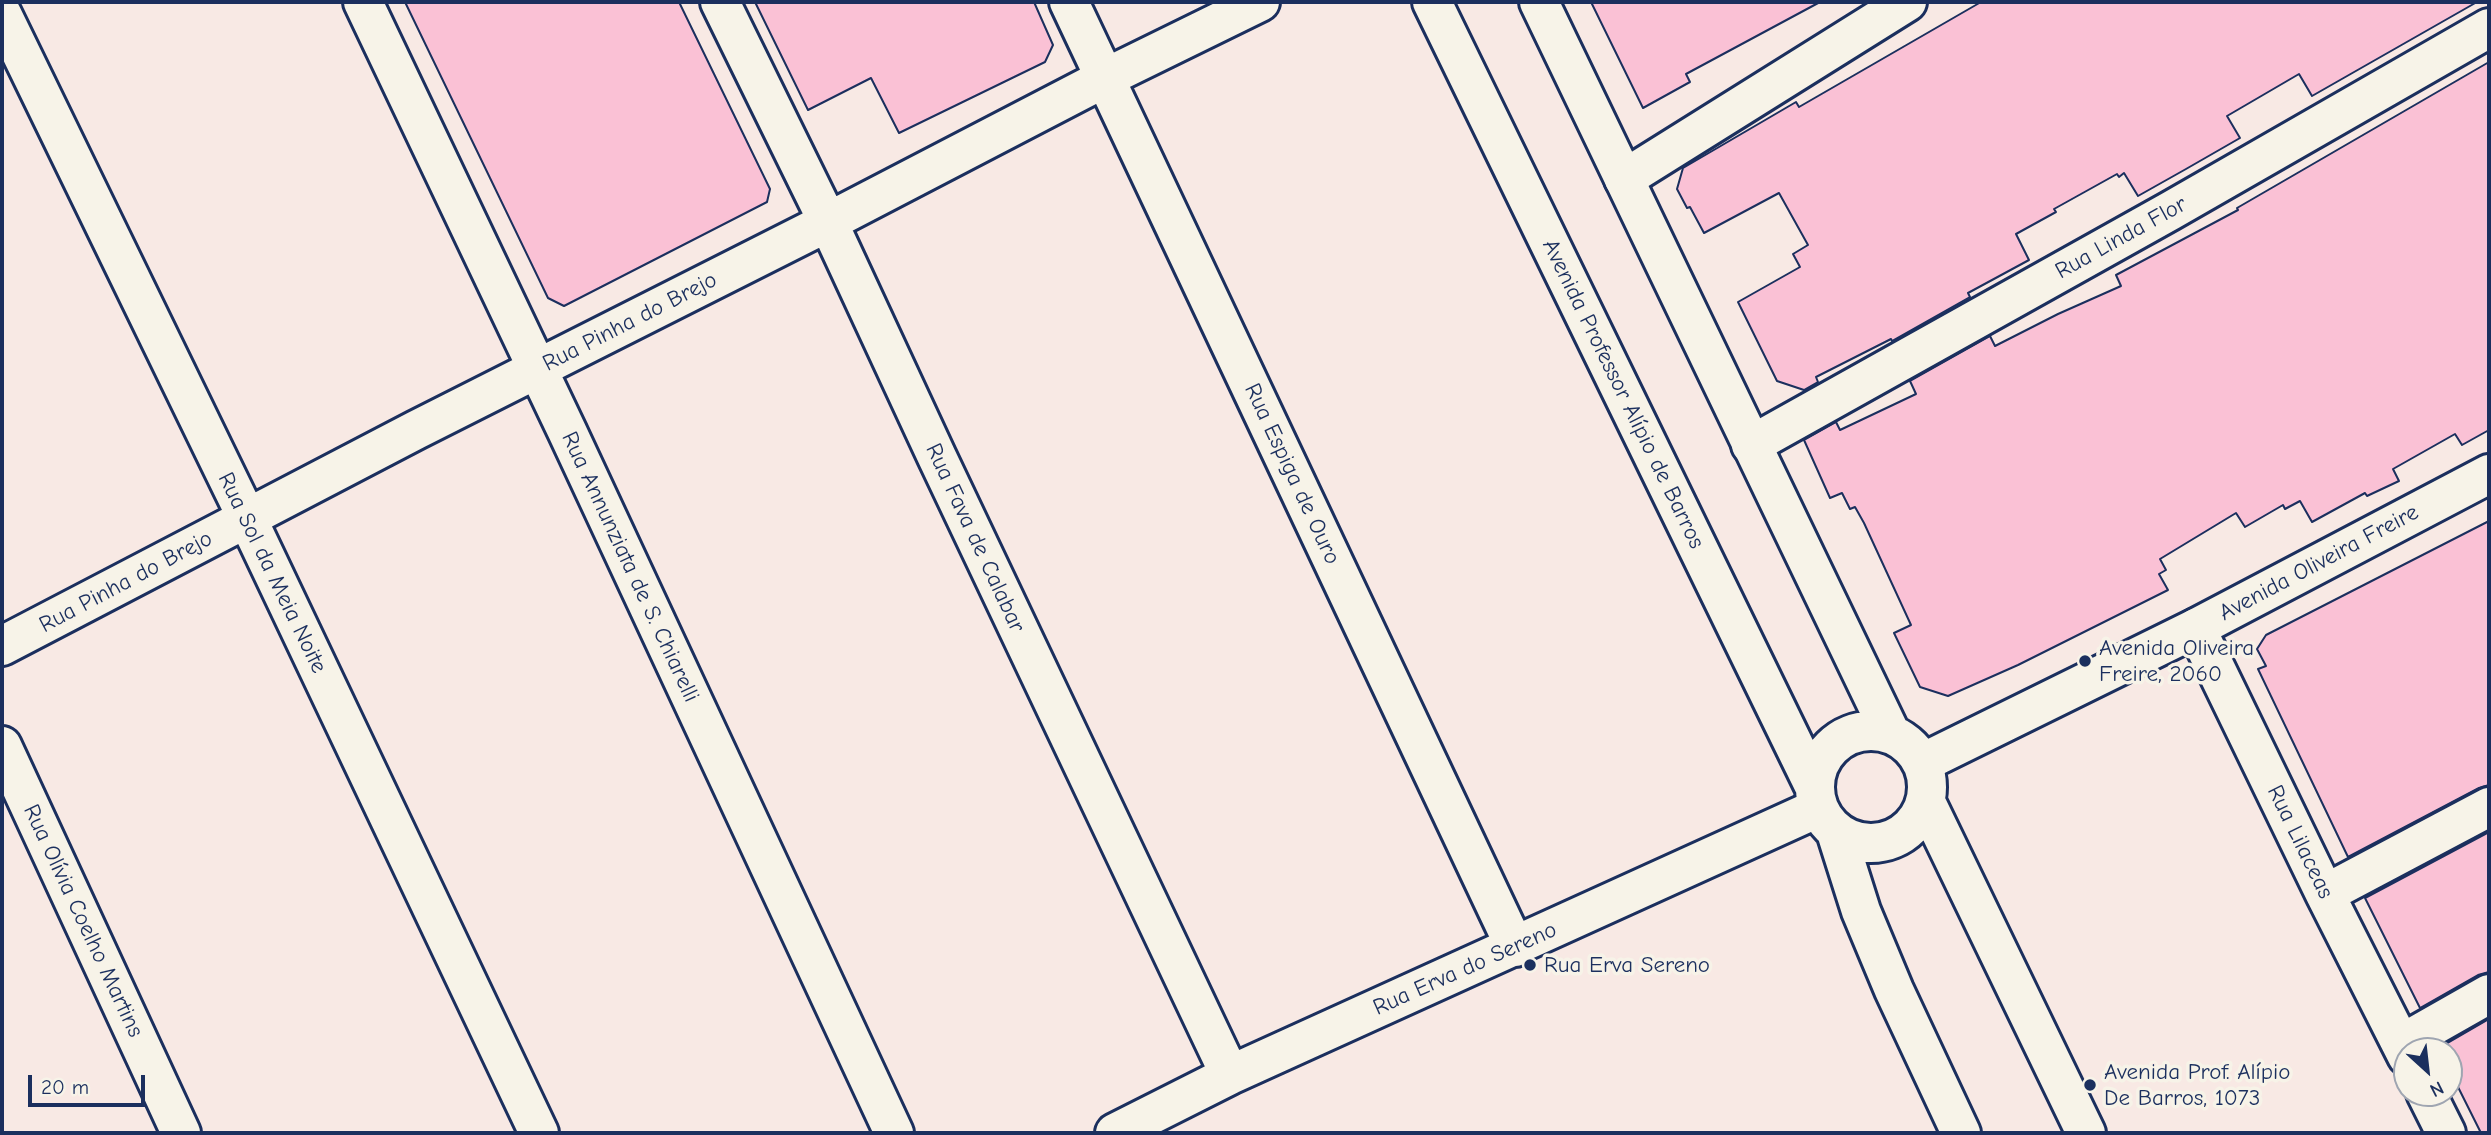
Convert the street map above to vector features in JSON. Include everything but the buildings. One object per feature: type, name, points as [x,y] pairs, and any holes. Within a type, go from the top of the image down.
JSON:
[{"type":"street","name":"Rua Annunziata de S. Chiarelli","points":[[363,2],[894,1133]]},
{"type":"street","name":"Rua Fava de Calabar","points":[[720,2],[828,222],[1230,1075]]},
{"type":"street","name":"Rua Espiga de Ouro","points":[[1069,2],[1515,947]]},
{"type":"street","name":"Rua Pinha do Brejo","points":[[2,646],[1105,78],[1260,2]]},
{"type":"street","name":"Avenida Professor Alípio de Barros","points":[[1432,2],[1822,809],[1894,990],[1961,1133]]},
{"type":"street","points":[[1539,2],[1891,734]]},
{"type":"street","points":[[1624,179],[1907,2]]},
{"type":"street","name":"Rua Sol da Meia Noite","points":[[2,14],[247,518],[539,1133]]},
{"type":"street","name":"Rua Linda Flor","points":[[1751,445],[2170,211],[2489,28]]},
{"type":"street","name":"Avenida Oliveira Freire","points":[[1922,763],[2196,628],[2489,474]]},
{"type":"street","name":"Rua Lilaceas","points":[[2196,628],[2397,1037]]},
{"type":"street","points":[[1869,730],[1891,734],[1909,745],[1922,763],[1928,782],[1926,802],[1920,816],[1910,828],[1897,837],[1877,844],[1855,842],[1822,809],[1818,765],[1830,747],[1845,738],[1869,730]]},
{"type":"street","name":"Rua Olívia Coelho Martins","points":[[2,746],[181,1133]]},
{"type":"street","points":[[1926,802],[2086,1133]]},
{"type":"street","points":[[2325,894],[2489,807]]},
{"type":"street","name":"Rua Erva do Sereno","points":[[1115,1133],[1230,1075],[1822,809]]},
{"type":"street","points":[[2424,1037],[2489,994]]},
{"type":"street","points":[[2433,1107],[2446,1133]]},
{"type":"place","name":"Avenida Oliveira Freire, 2060","points":[[2085,661]]},
{"type":"place","name":"Rua Erva Sereno","points":[[1530,965]]},
{"type":"place","name":"Avenida Prof. Alípio De Barros, 1073","points":[[2090,1085]]}]
